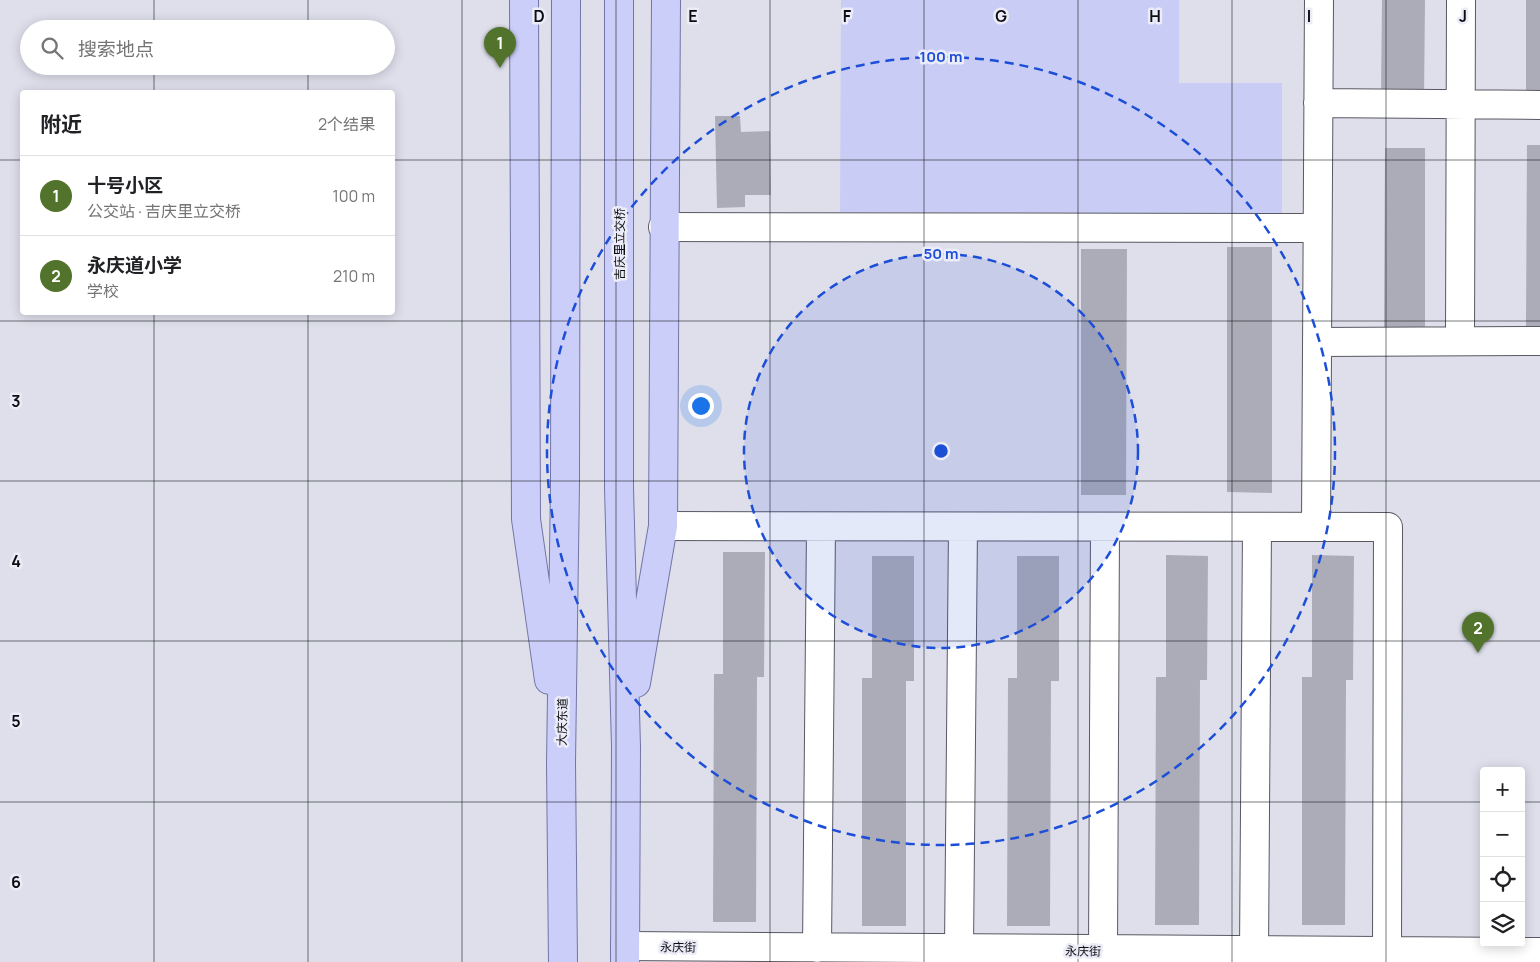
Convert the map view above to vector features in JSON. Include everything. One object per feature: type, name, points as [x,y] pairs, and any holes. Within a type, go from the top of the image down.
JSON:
[{"type":"main road","points":[[524,0],[526,519],[561,763]]},
{"type":"main road","name":"大庆东道","points":[[563,962],[561,763],[565,483],[566,0]]},
{"type":"main road","name":"吉庆里立交桥","points":[[619,0],[619,488],[626,747]]},
{"type":"main road","points":[[625,954],[626,747],[663,526],[663,227],[666,0]]},
{"type":"street","points":[[1316,527],[1319,0]]},
{"type":"street","points":[[1460,341],[1462,0]]},
{"type":"street","points":[[1318,103],[1540,104]]},
{"type":"street","points":[[663,227],[1317,228]]},
{"type":"street","points":[[1317,342],[1540,341]]},
{"type":"street","points":[[663,526],[1388,527],[1387,953]]},
{"type":"street","points":[[817,948],[821,526]]},
{"type":"street","points":[[959,949],[963,527]]},
{"type":"street","points":[[1103,951],[1105,527]]},
{"type":"street","points":[[1254,952],[1257,527]]},
{"type":"street","name":"永庆街","points":[[625,954],[817,948],[1387,953],[1540,952]]},
{"type":"shaded area","points":[[841,0],[1179,0],[1179,83],[1282,83],[1282,214],[840,212]]},
{"type":"building","points":[[1382,0],[1425,0],[1424,99],[1381,98]]},
{"type":"building","points":[[1526,0],[1540,0],[1540,96],[1526,96]]},
{"type":"building","points":[[715,116],[740,116],[741,132],[770,131],[771,195],[745,195],[745,207],[717,208]]},
{"type":"building","points":[[1527,145],[1540,145],[1540,326],[1526,326]]},
{"type":"building","points":[[1385,148],[1425,148],[1425,329],[1384,329]]},
{"type":"building","points":[[1227,247],[1272,247],[1272,493],[1227,492]]},
{"type":"building","points":[[1081,249],[1127,249],[1126,495],[1081,495]]},
{"type":"building","points":[[723,552],[765,552],[764,677],[757,677],[756,922],[713,922],[714,674],[723,674]]},
{"type":"building","points":[[1166,555],[1208,556],[1207,680],[1200,680],[1199,925],[1155,925],[1156,677],[1166,677]]},
{"type":"building","points":[[1312,555],[1354,556],[1353,680],[1346,680],[1345,925],[1302,925],[1302,677],[1312,677]]},
{"type":"building","points":[[872,556],[914,556],[914,681],[906,681],[906,926],[862,926],[862,678],[872,678]]},
{"type":"building","points":[[1017,556],[1059,556],[1059,681],[1051,681],[1050,926],[1007,926],[1008,678],[1017,678]]},
{"type":"place","name":"十号小区","points":[[500,68]]},
{"type":"place","name":"永庆道小学","points":[[1478,653]]}]
